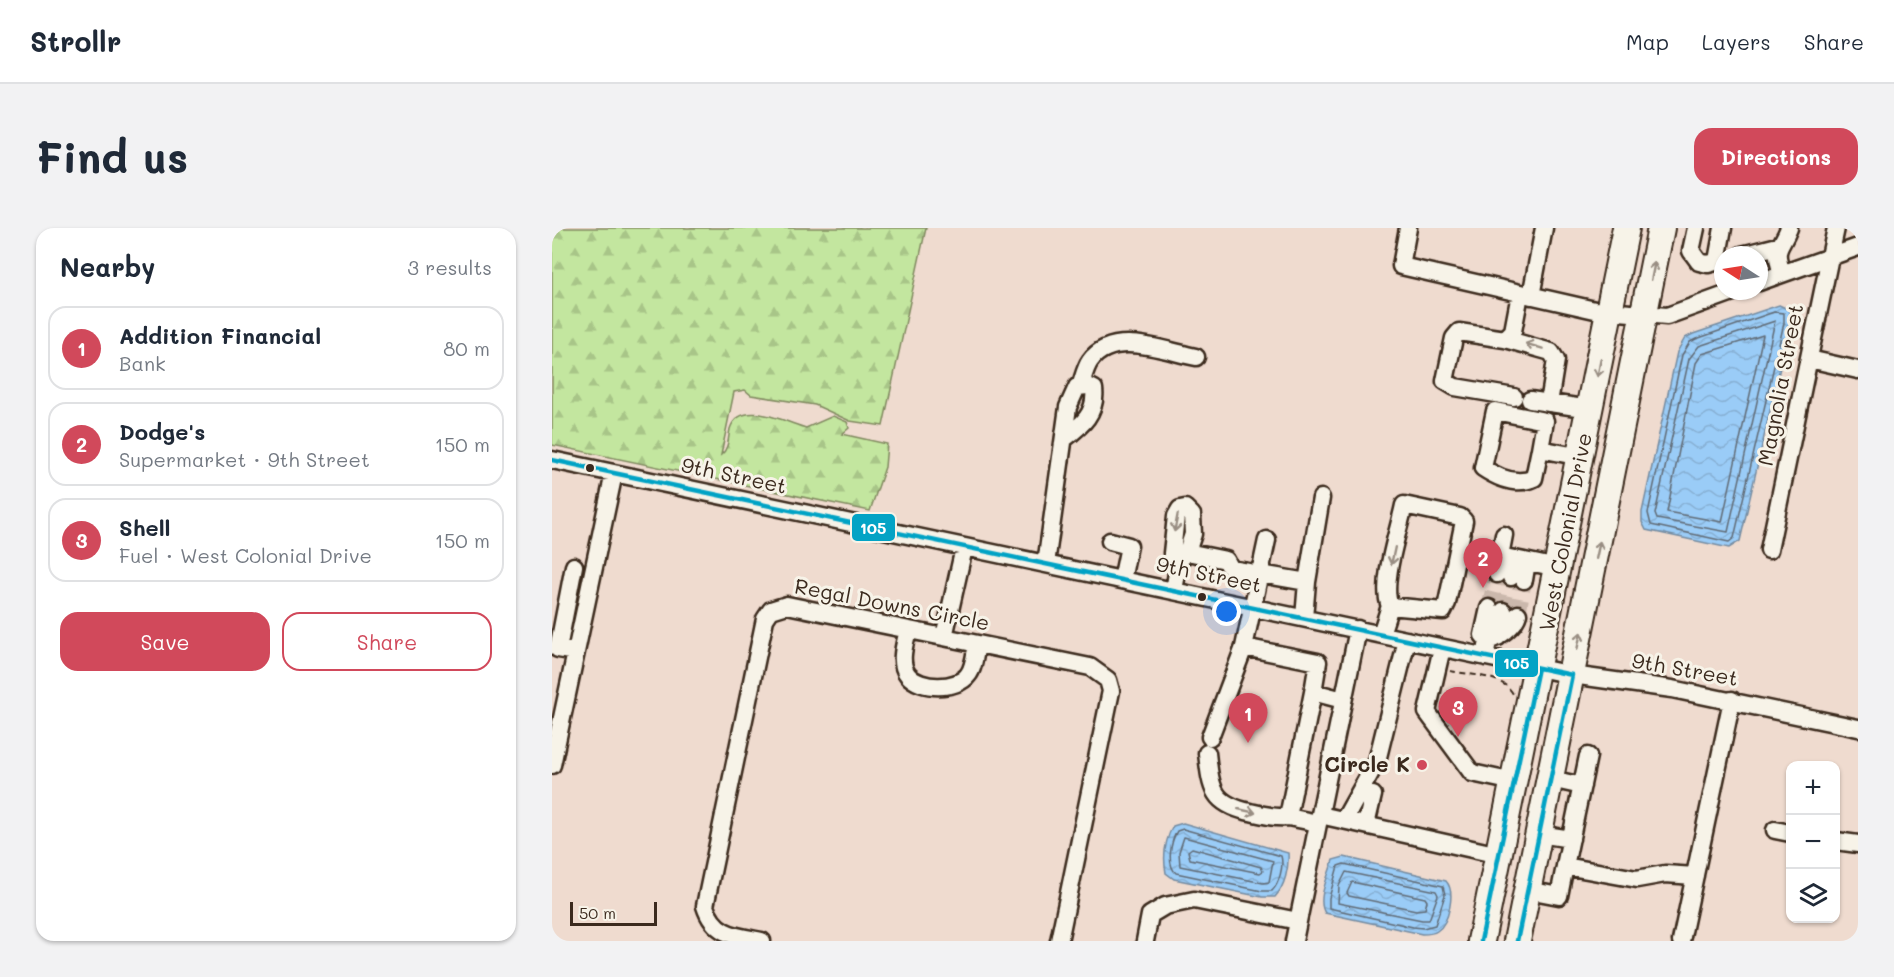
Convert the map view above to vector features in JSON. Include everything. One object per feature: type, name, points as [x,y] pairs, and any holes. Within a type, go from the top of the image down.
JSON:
[{"type":"highway","name":"West Colonial Drive","points":[[1481,941],[1626,228]]},
{"type":"highway","name":"West Colonial Drive","points":[[1517,941],[1661,228]]},
{"type":"street","points":[[1408,228],[1401,266],[1526,295],[1610,311],[1667,316],[1714,299]]},
{"type":"street","points":[[1505,339],[1513,331],[1526,295],[1544,228]]},
{"type":"street","points":[[1696,228],[1691,251],[1699,262],[1708,264],[1714,262]]},
{"type":"street","points":[[1722,246],[1724,228]]},
{"type":"street","points":[[1782,274],[1777,259],[1778,246],[1789,228]]},
{"type":"street","name":"Magnolia Street","points":[[1769,550],[1836,228]]},
{"type":"street","points":[[1768,248],[1778,246]]},
{"type":"street","points":[[1768,279],[1858,247]]},
{"type":"street","points":[[1549,403],[1556,360],[1551,352],[1505,339],[1459,332],[1454,338],[1445,381],[1455,387],[1549,403],[1590,409]]},
{"type":"street","points":[[1046,564],[1068,407],[1077,387],[1080,387],[1089,362],[1103,348],[1125,343],[1196,357]]},
{"type":"street","points":[[1809,359],[1858,369]]},
{"type":"street","points":[[1495,411],[1545,422],[1540,449],[1534,478],[1524,482],[1495,476],[1484,468],[1495,411]]},
{"type":"street","points":[[1540,449],[1581,457]]},
{"type":"street","name":"9th Street","points":[[552,460],[1442,648],[1490,645],[1538,668],[1732,700],[1858,728]]},
{"type":"street","points":[[552,765],[614,473]]},
{"type":"street","points":[[1304,618],[1307,582],[1321,498]]},
{"type":"street","points":[[1381,634],[1390,606],[1386,597],[1390,568],[1404,505],[1460,517],[1464,520],[1448,603],[1443,611],[1390,606]]},
{"type":"street","points":[[1504,535],[1514,559],[1511,577],[1514,559]]},
{"type":"street","points":[[1267,540],[1244,647],[1208,745],[1210,780],[1221,802],[1230,807],[1276,818],[1344,820],[1499,855]]},
{"type":"street","points":[[1110,541],[1129,546],[1122,580]]},
{"type":"street","points":[[944,637],[964,548]]},
{"type":"street","points":[[1174,591],[1183,557],[1226,560],[1231,569],[1307,582]]},
{"type":"street","points":[[1514,559],[1558,568]]},
{"type":"street","points":[[574,566],[558,649],[576,652]]},
{"type":"street","points":[[569,589],[589,592]]},
{"type":"street","name":"Regal Downs Circle","points":[[762,941],[725,933],[714,925],[705,906],[765,619],[771,610],[787,605],[1090,667],[1108,680],[1111,691],[1059,941]]},
{"type":"street","points":[[1507,613],[1547,624]]},
{"type":"street","points":[[1507,613],[1490,645],[1483,634],[1507,613]]},
{"type":"street","points":[[1294,941],[1358,629]]},
{"type":"street","points":[[908,630],[903,664],[909,675],[918,682],[949,688],[960,684],[969,674],[977,644]]},
{"type":"street","points":[[1344,820],[1377,760],[1407,640]]},
{"type":"street","points":[[1244,647],[1318,662],[1288,817]]},
{"type":"street","points":[[1442,648],[1427,712],[1472,773],[1514,782]]},
{"type":"street","points":[[1313,692],[1343,700]]},
{"type":"street","points":[[1681,941],[1732,700]]},
{"type":"street","points":[[1528,890],[1559,896],[1588,756]]},
{"type":"street","points":[[1551,779],[1582,786]]},
{"type":"street","points":[[1366,825],[1373,795]]},
{"type":"street","points":[[1539,834],[1570,839]]},
{"type":"street","points":[[1840,841],[1858,844]]},
{"type":"street","points":[[1565,866],[1637,879],[1665,874],[1695,876]]},
{"type":"street","points":[[1145,941],[1150,915],[1165,906],[1194,900],[1298,921]]},
{"type":"green space","points":[[552,228],[926,228],[883,426],[850,421],[815,405],[751,395],[745,390],[734,392],[721,455],[727,447],[730,429],[735,420],[743,415],[753,413],[764,415],[806,428],[833,416],[847,422],[849,428],[842,434],[887,444],[885,467],[870,511],[552,445]]},
{"type":"water","points":[[1779,305],[1790,310],[1790,324],[1740,541],[1729,548],[1646,530],[1642,522],[1642,512],[1677,352],[1685,338]]},
{"type":"water","points":[[1183,823],[1288,853],[1286,876],[1275,897],[1262,897],[1174,879],[1166,873],[1165,849],[1168,837],[1173,826]]},
{"type":"water","points":[[1344,857],[1446,881],[1451,900],[1448,915],[1441,927],[1434,933],[1422,934],[1325,913],[1322,901],[1326,880],[1333,860]]},
{"type":"tunnel","points":[[1489,608],[1497,574]]},
{"type":"tunnel","points":[[1503,611],[1511,577]]},
{"type":"tunnel","points":[[1518,614],[1524,580]]},
{"type":"transit line","name":"105","points":[[552,460],[1572,675],[1517,941]]},
{"type":"transit line","name":"105","points":[[1481,941],[1538,668]]},
{"type":"place","name":"Dodge's","points":[[1483,588]]},
{"type":"place","name":"Shell","points":[[1458,737]]},
{"type":"place","name":"Addition Financial","points":[[1248,743]]},
{"type":"place","name":"Circle K","points":[[1422,765]]}]
